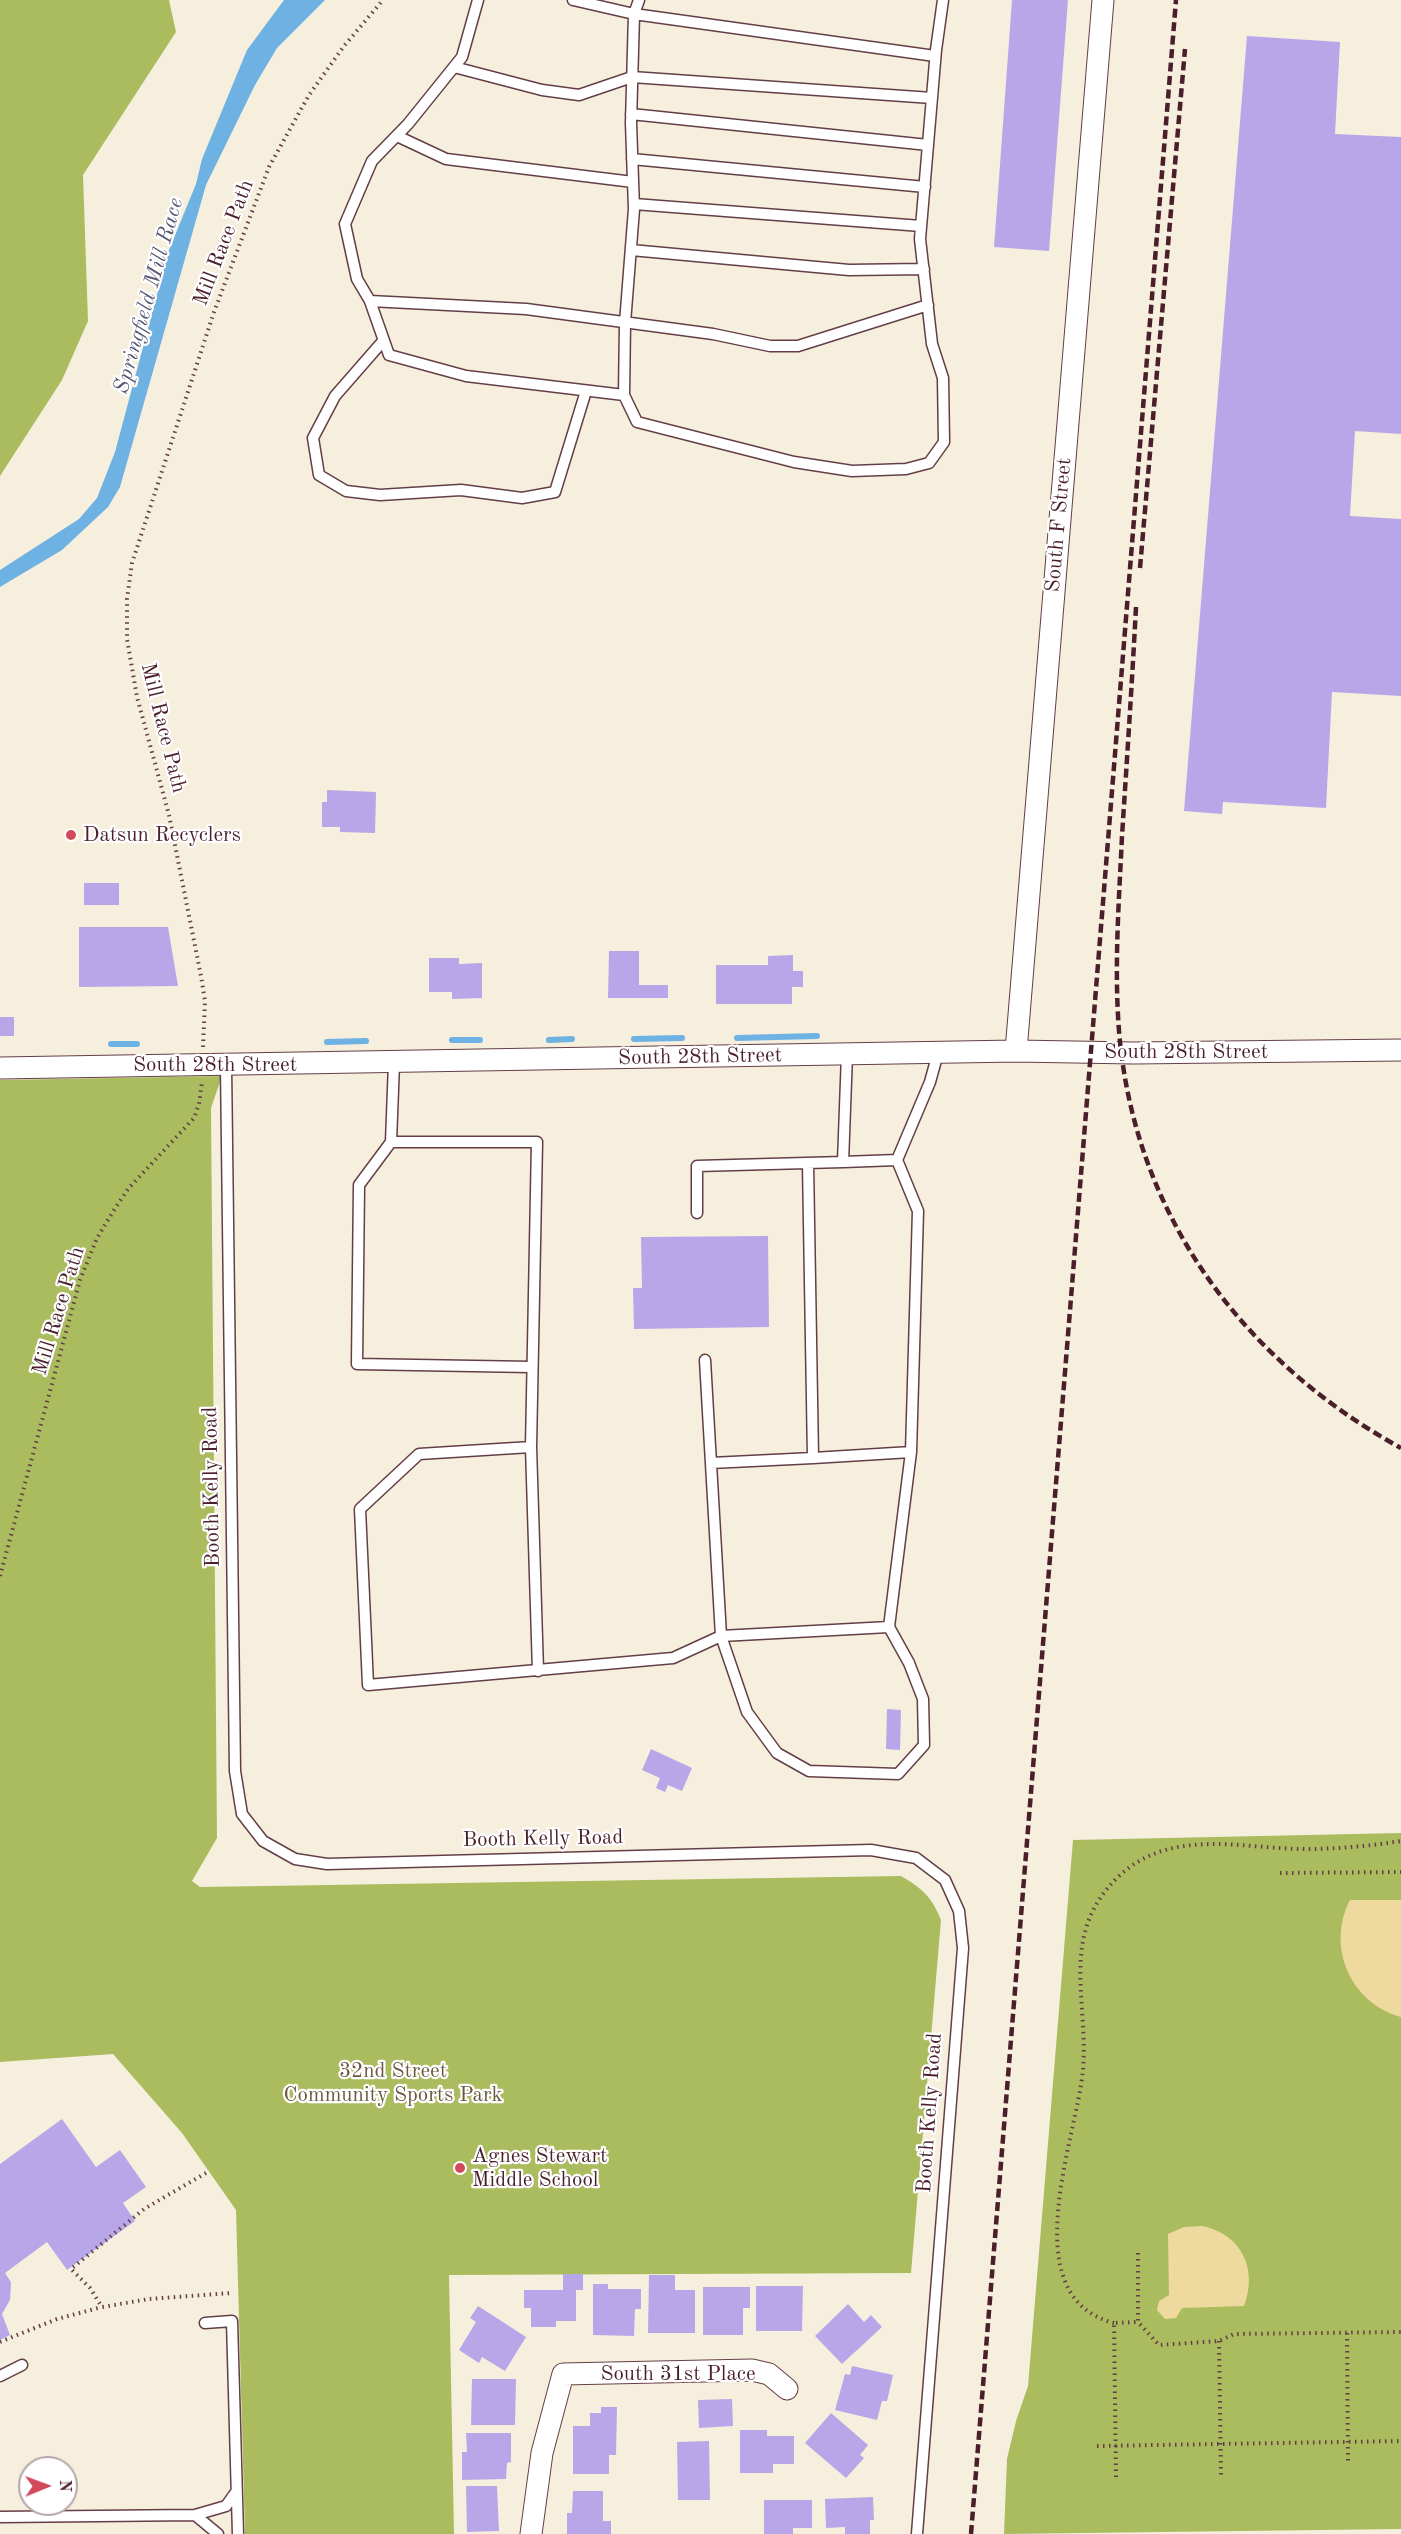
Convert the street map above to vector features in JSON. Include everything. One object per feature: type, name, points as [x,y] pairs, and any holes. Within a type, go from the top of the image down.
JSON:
[{"type":"street","name":"South F Street","points":[[1016,1051],[1103,0]]},
{"type":"street","name":"South 28th Street","points":[[0,1068],[1016,1051],[1133,1053],[1401,1050]]},
{"type":"street","name":"South 31st Place","points":[[531,2534],[542,2453],[563,2374],[752,2370],[769,2374],[787,2389]]},
{"type":"lane","points":[[478,0],[462,57],[397,136],[372,161],[345,224],[357,279],[370,301],[389,355],[466,376],[624,395]]},
{"type":"lane","points":[[573,0],[634,14],[935,56]]},
{"type":"lane","points":[[639,0],[634,14],[631,114],[634,204],[625,323],[624,395],[637,422],[794,462],[852,471],[906,469],[929,463],[944,442],[943,378],[933,344],[921,226],[935,56],[943,0]]},
{"type":"lane","points":[[454,67],[542,90],[579,95],[632,77],[932,98]]},
{"type":"lane","points":[[631,114],[928,145]]},
{"type":"lane","points":[[397,136],[446,159],[633,182]]},
{"type":"lane","points":[[632,159],[924,187]]},
{"type":"lane","points":[[634,204],[921,226]]},
{"type":"lane","points":[[631,250],[849,270],[924,269]]},
{"type":"lane","points":[[370,301],[526,309],[713,334],[770,346],[798,346],[928,305]]},
{"type":"lane","points":[[383,340],[336,396],[313,438],[319,475],[346,491],[380,495],[461,490],[522,498],[555,492],[586,391]]},
{"type":"lane","points":[[705,1360],[721,1636],[747,1712],[777,1753],[809,1771],[898,1774],[924,1745],[923,1699],[909,1663],[889,1627],[911,1452],[918,1211],[897,1160],[930,1082],[938,1053]]},
{"type":"lane","points":[[843,1162],[847,1054]]},
{"type":"lane","points":[[394,1063],[391,1142],[359,1185],[357,1364],[531,1367]]},
{"type":"lane","name":"Booth Kelly Road","points":[[226,1066],[235,1771],[242,1814],[263,1841],[295,1859],[327,1864],[872,1850],[916,1858],[945,1880],[959,1911],[963,1948],[917,2534]]},
{"type":"lane","points":[[391,1142],[537,1142],[531,1447],[538,1671]]},
{"type":"lane","points":[[697,1213],[697,1166],[897,1160]]},
{"type":"lane","points":[[808,1163],[813,1458]]},
{"type":"lane","points":[[531,1447],[419,1454],[360,1509],[369,1685],[673,1658],[721,1636],[889,1627]]},
{"type":"lane","points":[[711,1463],[911,1452]]},
{"type":"lane","points":[[205,2323],[232,2321],[238,2534]]},
{"type":"lane","points":[[0,2376],[22,2365]]},
{"type":"lane","points":[[0,2517],[195,2515],[226,2506],[236,2492]]},
{"type":"lane","points":[[195,2515],[218,2534]]},
{"type":"path","name":"Mill Race Path","points":[[0,1576],[80,1280],[97,1238],[128,1189],[194,1118],[201,1096],[205,1001],[169,815],[138,697],[127,639],[127,599],[132,563],[214,312],[269,167],[309,95],[383,0]]},
{"type":"path","points":[[1138,2322],[1114,2323],[1092,2315],[1082,2306],[1066,2284],[1059,2253],[1057,2226],[1059,2182],[1078,2107],[1083,2069],[1080,1956],[1090,1921],[1099,1904],[1119,1876],[1144,1858],[1186,1844],[1210,1843],[1313,1849],[1401,1841]]},
{"type":"path","points":[[1280,1873],[1401,1872]]},
{"type":"path","points":[[102,2307],[90,2288],[71,2269],[144,2209],[206,2173]]},
{"type":"path","points":[[1138,2253],[1138,2322],[1159,2345],[1219,2341],[1234,2334],[1401,2332]]},
{"type":"path","points":[[0,2342],[57,2319],[102,2307],[178,2295],[231,2293]]},
{"type":"path","points":[[1114,2323],[1116,2476]]},
{"type":"path","points":[[1347,2333],[1348,2463]]},
{"type":"path","points":[[1219,2341],[1221,2475]]},
{"type":"path","points":[[1097,2446],[1401,2441]]},
{"type":"green space","points":[[0,0],[169,0],[176,32],[83,175],[88,321],[62,380],[0,476]]},
{"type":"green space","name":"32nd Street Community Sports Park","points":[[222,1076],[211,1108],[217,1838],[192,1881],[200,1887],[901,1876],[925,1894],[934,1905],[941,1920],[911,2273],[449,2275],[454,2534],[245,2534],[236,2210],[182,2133],[113,2054],[0,2062],[0,1080]]},
{"type":"green space","points":[[1401,1833],[1401,2529],[1004,2534],[1007,2459],[1016,2421],[1028,2386],[1073,1840]]},
{"type":"sand","points":[[1350,1900],[1401,1900],[1401,2017],[1383,2010],[1368,1999],[1356,1986],[1347,1970],[1342,1954],[1341,1936],[1343,1918]]},
{"type":"sand","points":[[1202,2226],[1216,2230],[1227,2237],[1237,2245],[1243,2256],[1249,2279],[1244,2306],[1182,2308],[1176,2318],[1165,2319],[1157,2310],[1159,2301],[1169,2295],[1168,2234],[1184,2227]]},
{"type":"water","points":[[284,0],[325,0],[277,48],[255,85],[206,185],[120,487],[108,507],[62,550],[0,587],[0,570],[79,519],[97,498],[115,452],[169,250],[196,184],[202,159],[247,50]]},
{"type":"building","points":[[1012,0],[1068,0],[1049,251],[994,247]]},
{"type":"building","points":[[1247,36],[1340,42],[1335,134],[1401,137],[1401,434],[1355,431],[1350,516],[1401,519],[1401,696],[1332,692],[1326,808],[1223,802],[1222,814],[1184,811]]},
{"type":"building","points":[[327,790],[376,792],[375,833],[340,832],[340,827],[322,827],[322,802],[327,802]]},
{"type":"building","points":[[84,883],[119,883],[119,905],[84,905]]},
{"type":"building","points":[[79,927],[168,927],[178,986],[79,987]]},
{"type":"building","points":[[609,951],[639,951],[639,985],[668,985],[668,998],[608,998]]},
{"type":"building","points":[[793,955],[793,971],[803,971],[803,987],[792,987],[792,1004],[716,1004],[716,965],[768,965],[768,956]]},
{"type":"building","points":[[429,958],[459,958],[459,964],[482,963],[482,998],[452,999],[452,992],[429,992]]},
{"type":"building","points":[[0,1017],[14,1017],[14,1036],[0,1036]]},
{"type":"building","points":[[768,1236],[769,1327],[634,1329],[633,1288],[642,1288],[641,1237]]},
{"type":"building","points":[[887,1709],[901,1710],[900,1750],[886,1749]]},
{"type":"building","points":[[651,1749],[692,1768],[682,1791],[668,1785],[665,1792],[656,1788],[660,1778],[642,1770]]},
{"type":"building","points":[[62,2119],[96,2167],[120,2150],[146,2187],[123,2203],[135,2221],[67,2270],[47,2242],[5,2273],[11,2282],[10,2300],[2,2314],[10,2335],[0,2340],[0,2164]]},
{"type":"building","points":[[563,2274],[583,2274],[583,2290],[576,2290],[576,2321],[556,2321],[556,2327],[531,2327],[531,2308],[524,2308],[524,2290],[563,2290]]},
{"type":"building","points":[[649,2275],[675,2275],[675,2290],[695,2290],[695,2333],[648,2333]]},
{"type":"building","points":[[593,2284],[608,2284],[608,2289],[641,2289],[641,2309],[635,2309],[634,2336],[593,2335]]},
{"type":"building","points":[[756,2286],[803,2286],[802,2331],[756,2331]]},
{"type":"building","points":[[703,2287],[750,2287],[750,2308],[743,2308],[743,2335],[703,2335]]},
{"type":"building","points":[[848,2304],[864,2322],[871,2315],[882,2327],[842,2364],[815,2336]]},
{"type":"building","points":[[478,2306],[526,2337],[505,2371],[482,2357],[479,2363],[459,2350],[476,2322],[470,2318]]},
{"type":"building","points":[[852,2366],[893,2375],[887,2401],[882,2401],[877,2420],[835,2410],[845,2374],[850,2375]]},
{"type":"building","points":[[472,2379],[516,2379],[515,2425],[471,2425]]},
{"type":"building","points":[[732,2399],[733,2426],[699,2428],[698,2400]]},
{"type":"building","points":[[601,2407],[617,2407],[616,2455],[609,2455],[609,2474],[573,2474],[573,2426],[590,2426],[590,2413],[601,2413]]},
{"type":"building","points":[[831,2413],[868,2445],[860,2455],[864,2458],[846,2478],[805,2443]]},
{"type":"building","points":[[740,2430],[767,2430],[767,2436],[794,2436],[794,2464],[773,2464],[773,2473],[740,2473]]},
{"type":"building","points":[[466,2433],[511,2433],[511,2462],[507,2463],[506,2479],[462,2480],[462,2452],[467,2452]]},
{"type":"building","points":[[709,2441],[710,2500],[678,2500],[677,2442]]},
{"type":"building","points":[[466,2486],[497,2486],[499,2531],[467,2532]]},
{"type":"building","points":[[573,2491],[603,2491],[603,2521],[611,2521],[611,2534],[567,2534],[567,2513],[572,2513]]},
{"type":"building","points":[[873,2497],[874,2520],[870,2520],[870,2534],[845,2534],[845,2527],[826,2528],[825,2499]]},
{"type":"building","points":[[764,2500],[812,2500],[812,2528],[793,2528],[793,2534],[764,2534]]},
{"type":"waterway","points":[[737,1038],[817,1036]]},
{"type":"waterway","points":[[634,1039],[682,1038]]},
{"type":"waterway","points":[[549,1040],[572,1039]]},
{"type":"waterway","points":[[452,1040],[480,1040]]},
{"type":"waterway","points":[[327,1042],[366,1041]]},
{"type":"waterway","points":[[111,1044],[137,1044]]},
{"type":"railway","points":[[971,2534],[1176,0]]},
{"type":"railway","points":[[1140,568],[1185,49]]},
{"type":"railway","points":[[1136,607],[1122,836],[1117,982],[1119,1031],[1129,1098],[1147,1162],[1173,1221],[1206,1276],[1246,1326],[1292,1372],[1344,1413],[1401,1448]]},
{"type":"place","name":"Datsun Recyclers","points":[[71,835]]},
{"type":"place","name":"Agnes Stewart Middle School","points":[[460,2168]]},
{"type":"water label","name":"Springfield Mill Race","points":[[149,296]]}]
